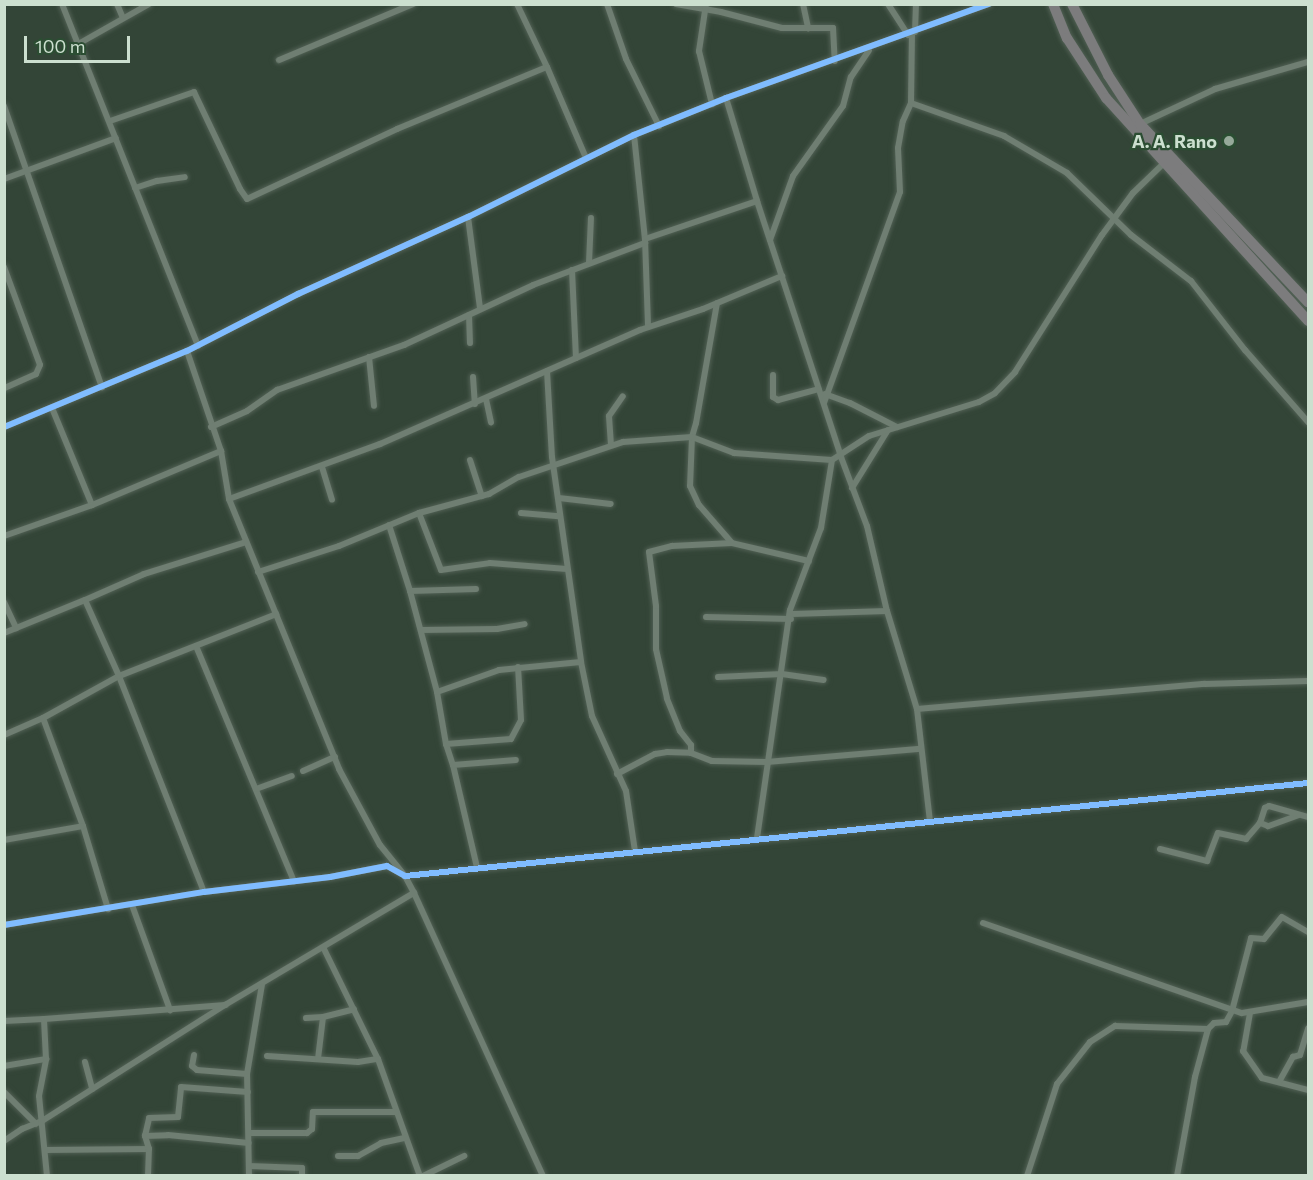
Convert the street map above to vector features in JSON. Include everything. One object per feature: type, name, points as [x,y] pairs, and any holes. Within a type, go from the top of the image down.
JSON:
[{"type":"highway","points":[[1053,4],[1067,38],[1092,79],[1164,163],[1308,321]]},
{"type":"highway","points":[[1073,5],[1108,75],[1140,124],[1308,302]]},
{"type":"street","points":[[62,4],[80,43],[198,346]]},
{"type":"street","points":[[117,4],[123,18]]},
{"type":"street","points":[[80,43],[149,4]]},
{"type":"street","points":[[279,60],[413,4]]},
{"type":"street","points":[[517,4],[548,67],[586,158]]},
{"type":"street","points":[[607,4],[626,59],[659,126]]},
{"type":"street","points":[[676,4],[706,8],[782,27],[833,28],[835,61]]},
{"type":"street","points":[[803,4],[808,28]]},
{"type":"street","points":[[888,4],[911,33]]},
{"type":"street","points":[[822,393],[900,192],[898,148],[903,121],[911,103],[911,33],[916,4]]},
{"type":"street","points":[[4,427],[198,346],[297,294],[468,217],[634,135],[726,98],[869,49],[989,4]]},
{"type":"street","points":[[706,8],[699,51],[712,104]]},
{"type":"street","points":[[770,240],[793,176],[843,106],[851,77],[869,49]]},
{"type":"street","points":[[1140,124],[1215,89],[1308,62]]},
{"type":"street","points":[[110,121],[194,92],[240,189],[247,199],[397,129],[548,67]]},
{"type":"street","points":[[726,98],[757,201],[822,393],[823,404],[867,526],[887,611],[916,709],[930,821]]},
{"type":"street","points":[[911,103],[1004,136],[1067,173],[1114,219],[1191,281],[1245,350],[1308,422]]},
{"type":"street","points":[[4,106],[102,387]]},
{"type":"street","points":[[634,135],[645,241],[648,327]]},
{"type":"street","points":[[4,179],[116,138]]},
{"type":"street","points":[[258,572],[339,546],[419,513],[482,496],[519,477],[611,445],[692,437],[734,453],[832,460],[841,457],[869,436],[979,402],[1005,385],[1114,219],[1133,194],[1164,163]]},
{"type":"street","points":[[135,188],[157,181],[185,177]]},
{"type":"street","points":[[211,427],[247,411],[277,390],[369,357],[589,263],[757,201]]},
{"type":"street","points":[[468,217],[480,308]]},
{"type":"street","points":[[589,263],[591,218]]},
{"type":"street","points":[[4,267],[40,365],[36,374],[4,388]]},
{"type":"street","points":[[572,270],[576,358]]},
{"type":"street","points":[[229,500],[322,467],[475,404],[648,327],[717,303],[782,276]]},
{"type":"street","points":[[717,303],[692,437],[690,486],[704,512],[732,543]]},
{"type":"street","points":[[469,315],[470,343]]},
{"type":"street","points":[[187,351],[221,451],[229,500],[334,757],[380,845],[405,876],[414,893],[484,1040],[543,1176]]},
{"type":"street","points":[[369,357],[374,406]]},
{"type":"street","points":[[547,371],[559,516],[571,581],[581,662],[592,716],[626,791],[635,851]]},
{"type":"street","points":[[773,375],[773,397],[778,400],[822,393],[897,427]]},
{"type":"street","points":[[473,377],[475,404]]},
{"type":"street","points":[[611,445],[609,416],[623,396]]},
{"type":"street","points":[[486,399],[491,422]]},
{"type":"street","points":[[52,408],[92,505]]},
{"type":"street","points":[[852,488],[888,430]]},
{"type":"street","points":[[4,536],[92,505],[221,451]]},
{"type":"street","points":[[470,460],[482,496]]},
{"type":"street","points":[[757,838],[791,616],[790,610],[821,528],[832,460]]},
{"type":"street","points":[[322,467],[332,500]]},
{"type":"street","points":[[559,498],[611,504]]},
{"type":"street","points":[[419,513],[441,570],[490,563],[567,569]]},
{"type":"street","points":[[521,513],[559,516]]},
{"type":"street","points":[[389,525],[410,591],[437,692],[446,744],[477,867]]},
{"type":"street","points":[[4,633],[144,574],[246,542]]},
{"type":"street","points":[[691,753],[691,745],[680,731],[667,699],[656,649],[656,606],[649,552],[672,546],[732,543],[809,561]]},
{"type":"street","points":[[410,591],[476,589]]},
{"type":"street","points":[[86,600],[119,676],[204,892]]},
{"type":"street","points":[[4,602],[16,628]]},
{"type":"street","points":[[706,616],[791,616],[887,611]]},
{"type":"street","points":[[4,735],[43,718],[119,676],[276,614]]},
{"type":"street","points":[[421,630],[497,629],[525,624]]},
{"type":"street","points":[[196,646],[294,881]]},
{"type":"street","points":[[437,692],[447,691],[487,673],[518,667],[581,662]]},
{"type":"street","points":[[446,744],[511,739],[521,720],[518,667]]},
{"type":"street","points":[[718,677],[782,674],[824,680]]},
{"type":"street","points":[[916,709],[1205,684],[1308,681]]},
{"type":"street","points":[[43,718],[83,826],[108,909]]},
{"type":"street","points":[[617,774],[655,754],[691,753],[712,761],[767,762],[920,748]]},
{"type":"street","points":[[303,771],[334,757]]},
{"type":"street","points":[[453,765],[516,760]]},
{"type":"street","points":[[256,789],[292,776]]},
{"type":"street","points":[[4,925],[204,892],[387,866],[405,876],[1308,783]]},
{"type":"street","points":[[1160,849],[1207,861],[1218,833],[1246,839],[1260,823],[1264,809],[1269,806],[1308,817]]},
{"type":"street","points":[[1260,823],[1268,826],[1299,815]]},
{"type":"street","points":[[4,840],[83,826]]},
{"type":"street","points":[[4,1142],[225,1005],[324,949],[414,893]]},
{"type":"street","points":[[132,904],[170,1010]]},
{"type":"street","points":[[1177,1176],[1195,1077],[1208,1029],[1214,1023],[1226,1022],[1232,1011],[1251,938],[1264,939],[1282,917],[1308,933]]},
{"type":"street","points":[[983,923],[1232,1011],[1250,1013],[1308,1002]]},
{"type":"street","points":[[324,949],[378,1059],[405,1138],[421,1176],[464,1156]]},
{"type":"street","points":[[249,1176],[250,1133],[247,1074],[262,984]]},
{"type":"street","points":[[4,1021],[225,1005]]},
{"type":"street","points":[[306,1018],[323,1017],[354,1008]]},
{"type":"street","points":[[1250,1013],[1243,1051],[1262,1078],[1308,1090]]},
{"type":"street","points":[[318,1059],[323,1017]]},
{"type":"street","points":[[44,1019],[46,1059],[39,1091],[39,1122],[45,1150],[47,1176]]},
{"type":"street","points":[[1027,1176],[1057,1084],[1090,1042],[1115,1026],[1208,1029]]},
{"type":"street","points":[[1279,1082],[1293,1057],[1300,1055],[1308,1028]]},
{"type":"street","points":[[194,1055],[192,1066],[197,1070],[247,1074]]},
{"type":"street","points":[[267,1056],[358,1062],[378,1059]]},
{"type":"street","points":[[4,1066],[46,1059]]},
{"type":"street","points":[[85,1062],[92,1089]]},
{"type":"street","points":[[148,1176],[149,1149],[145,1136],[149,1118],[178,1117],[181,1087],[248,1092]]},
{"type":"street","points":[[4,1092],[39,1122]]},
{"type":"street","points":[[250,1133],[307,1133],[312,1129],[313,1112],[396,1112]]},
{"type":"street","points":[[145,1136],[168,1135],[249,1143]]},
{"type":"street","points":[[338,1156],[358,1156],[381,1143],[405,1138]]},
{"type":"street","points":[[45,1150],[149,1149]]},
{"type":"street","points":[[249,1166],[302,1168],[302,1176]]},
{"type":"cycle path","points":[[4,427],[187,351],[298,294],[468,217],[634,135],[726,98],[989,4]]},
{"type":"cycle path","points":[[4,925],[204,892],[330,877],[387,866],[405,876],[1308,783]]},
{"type":"place","name":"A. A. Rano","points":[[1229,141]]}]
